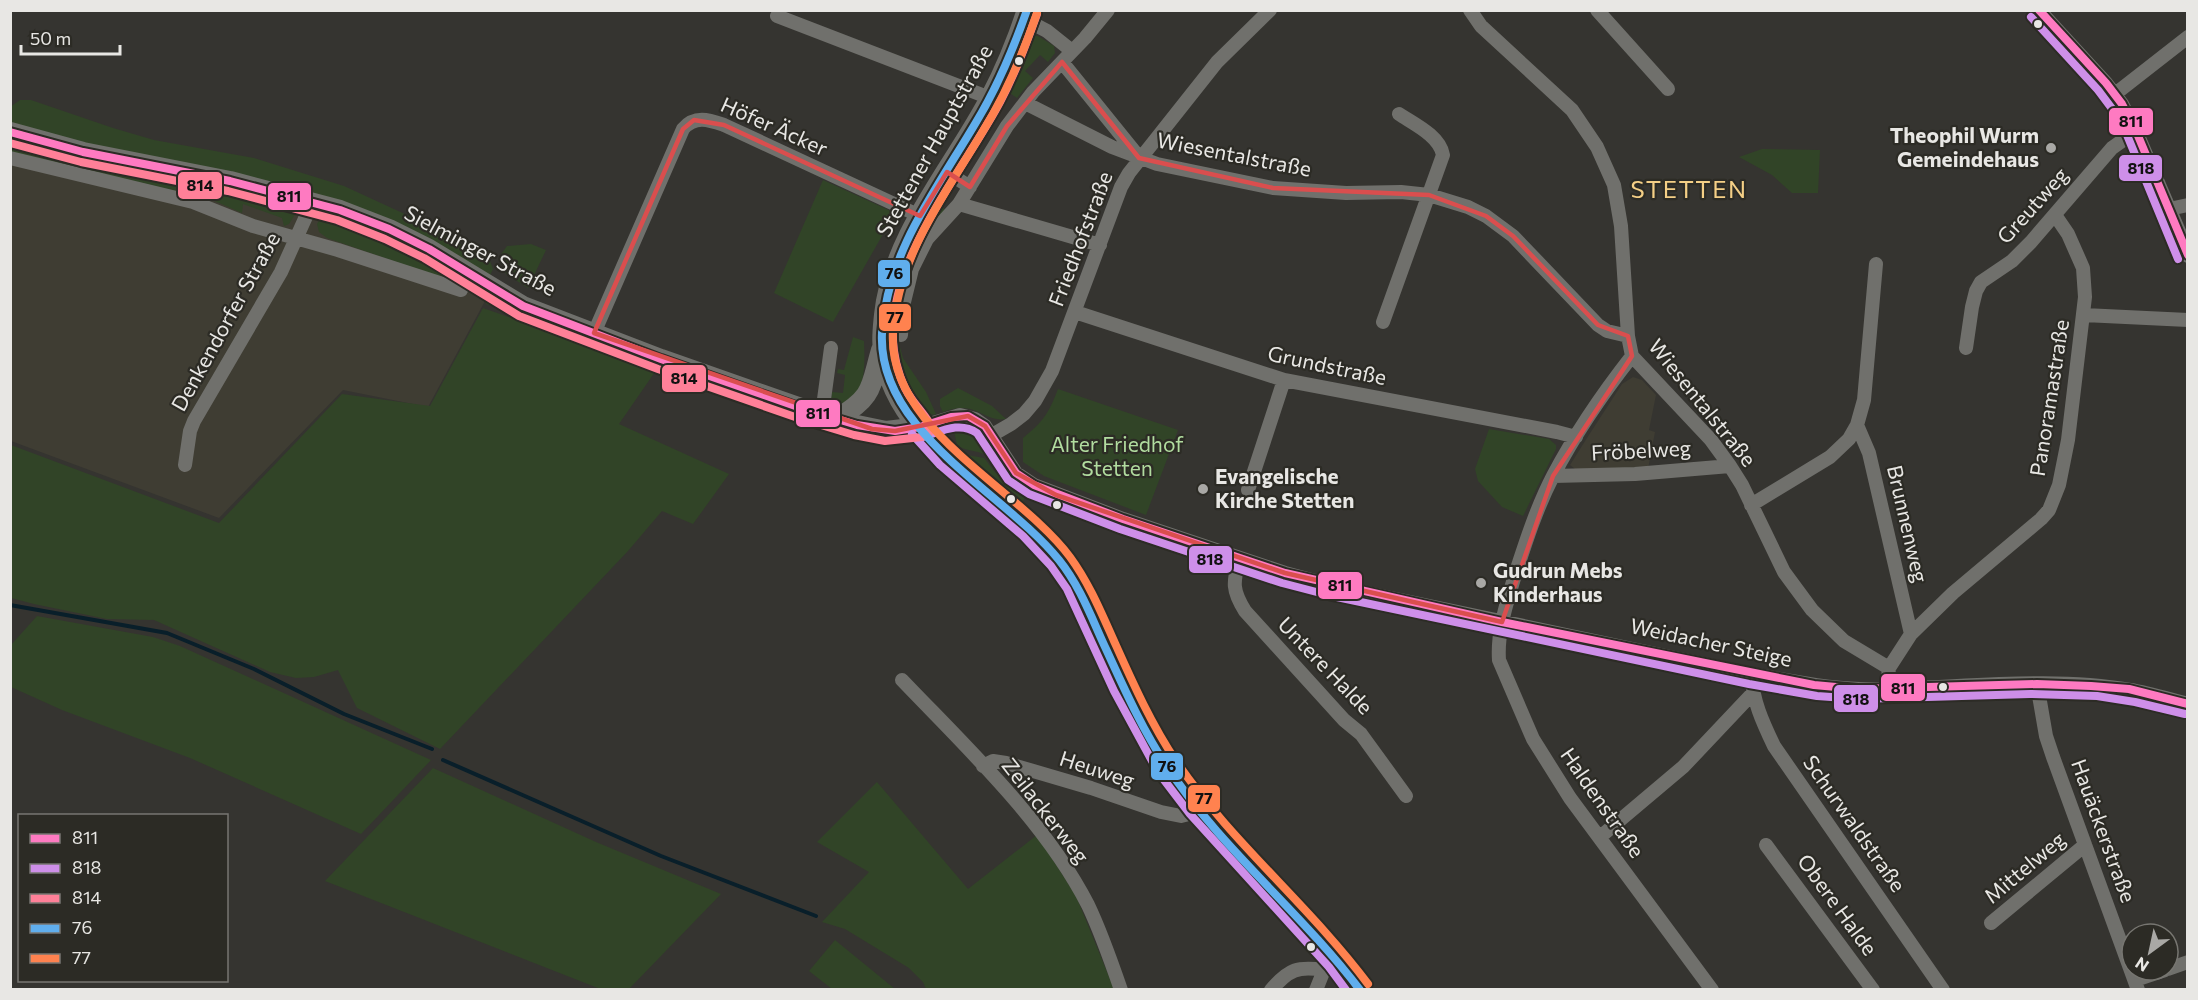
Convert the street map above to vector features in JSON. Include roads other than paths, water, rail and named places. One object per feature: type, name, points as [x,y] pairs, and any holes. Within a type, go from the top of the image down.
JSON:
[{"type":"street","name":"Stettener Hauptstraße","points":[[901,335],[903,306],[918,254],[927,239],[959,204],[995,144],[1025,102],[1108,10]]},
{"type":"street","name":"Friedhofstraße","points":[[992,435],[1011,424],[1035,401],[1052,371],[1121,187],[1139,158],[1217,62],[1270,10]]},
{"type":"street","points":[[1470,10],[1481,26],[1572,110],[1597,147],[1614,185],[1621,226],[1628,336]]},
{"type":"street","points":[[1597,10],[1668,89]]},
{"type":"street","points":[[2039,10],[2122,104],[2181,236],[2187,256]]},
{"type":"street","name":"Stettener Hauptstraße","points":[[1026,15],[990,98],[920,216],[900,254],[889,285],[882,348],[894,391],[920,428],[947,457],[1030,528],[1059,559],[1079,591],[1142,723],[1167,766],[1198,807],[1330,965],[1360,990]]},
{"type":"street","points":[[1026,15],[1072,51]]},
{"type":"street","points":[[777,16],[990,98]]},
{"type":"street","points":[[2115,94],[2187,37]]},
{"type":"street","name":"Wiesentalstraße","points":[[1062,62],[1139,158]]},
{"type":"street","name":"Wiesentalstraße","points":[[1025,102],[1139,158],[1197,173],[1303,192],[1401,192],[1429,195],[1468,207],[1501,226],[1514,236],[1525,251],[1598,325],[1607,331],[1628,336],[1632,356],[1704,434],[1730,466],[1784,572],[1812,610],[1844,640],[1889,668]]},
{"type":"street","points":[[1383,322],[1443,155],[1442,147],[1431,136],[1399,114]]},
{"type":"street","name":"Höfer Äcker","points":[[594,333],[683,129],[694,120],[709,120],[724,125],[920,216]]},
{"type":"street","name":"Greutweg","points":[[1966,348],[1972,307],[1981,282],[2012,261],[2112,148],[2136,131]]},
{"type":"street","name":"Sielminger Straße","points":[[10,132],[83,152],[230,181],[314,201],[389,229],[450,260],[508,298],[661,359],[857,425],[886,431],[920,428]]},
{"type":"street","name":"Sielminger Straße","points":[[10,158],[193,202],[253,226],[338,250],[461,290]]},
{"type":"street","points":[[947,172],[970,187]]},
{"type":"street","name":"Denkendorfer Straße","points":[[185,465],[190,431],[200,408],[281,272],[314,201]]},
{"type":"street","points":[[959,204],[1100,245]]},
{"type":"street","points":[[2169,209],[2187,205]]},
{"type":"street","name":"Panoramastraße","points":[[1889,668],[1911,634],[1953,593],[2041,519],[2049,510],[2059,485],[2068,440],[2085,297],[2083,268],[2068,234],[2055,215]]},
{"type":"street","points":[[1751,505],[1830,457],[1849,439],[1857,425],[1864,400],[1876,264]]},
{"type":"street","name":"Grundstraße","points":[[1076,312],[1284,380],[1576,437]]},
{"type":"street","points":[[2084,315],[2187,321]]},
{"type":"street","points":[[831,348],[830,416],[857,406],[869,393],[882,348]]},
{"type":"street","name":"Haldenstraße","points":[[1632,356],[1576,437],[1553,476],[1522,554],[1502,622],[1499,660],[1528,728],[1570,798],[1712,990]]},
{"type":"street","points":[[1248,490],[1284,380]]},
{"type":"street","name":"Weidacher Steige","points":[[920,428],[951,417],[968,416],[985,426],[1016,473],[1034,485],[1239,559],[1334,586],[1751,674],[1814,685],[1858,689],[2037,684],[2091,686],[2129,689],[2187,704]]},
{"type":"street","name":"Brunnenweg","points":[[1857,425],[1869,453],[1911,634]]},
{"type":"street","name":"Fröbelweg","points":[[1553,476],[1635,474],[1730,466]]},
{"type":"street","name":"Untere Halde","points":[[1239,559],[1234,584],[1236,596],[1245,611],[1344,720],[1362,734],[1406,796]]},
{"type":"street","points":[[1887,688],[1889,668]]},
{"type":"street","name":"Schurwaldstraße","points":[[1751,674],[1752,694],[1774,746],[1943,990]]},
{"type":"street","name":"Zeilackerweg","points":[[903,680],[983,766],[1053,849],[1075,882],[1100,934],[1121,990]]},
{"type":"street","name":"Hauäckerstraße","points":[[2037,684],[2046,736],[2137,985]]},
{"type":"street","points":[[1599,837],[1683,766],[1752,694]]},
{"type":"street","name":"Heuweg","points":[[983,766],[993,761],[1006,763],[1172,815],[1189,814],[1198,807]]},
{"type":"street","name":"Obere Halde","points":[[1766,845],[1873,990]]},
{"type":"street","name":"Mittelweg","points":[[1991,923],[2085,845]]},
{"type":"street","points":[[1271,990],[1280,980],[1303,967],[1330,965]]},
{"type":"street","points":[[1316,990],[1330,965]]},
{"type":"waterway","points":[[10,605],[167,633],[254,669],[344,714],[432,749]]},
{"type":"waterway","points":[[443,760],[661,856],[816,916]]},
{"type":"place","name":"Theophil Wurm Gemeindehaus","points":[[2051,148]]},
{"type":"place","name":"Evangelische Kirche Stetten","points":[[1203,489]]},
{"type":"place","name":"Gudrun Mebs Kinderhaus","points":[[1481,583]]},
{"type":"district","name":"STETTEN","points":[[1689,190]]},
{"type":"park label","name":"Alter Friedhof Stetten","points":[[1117,457]]}]
